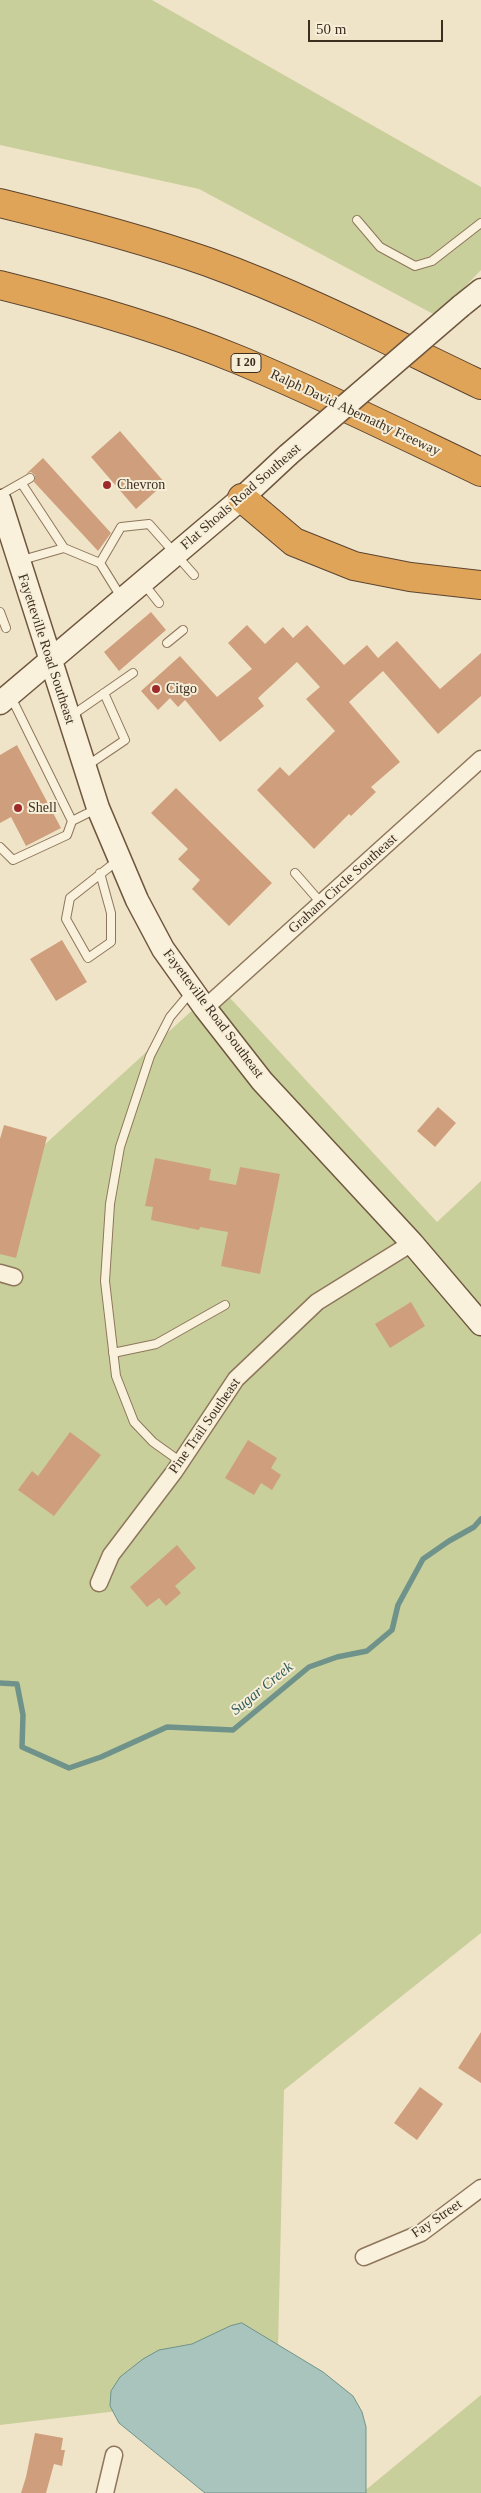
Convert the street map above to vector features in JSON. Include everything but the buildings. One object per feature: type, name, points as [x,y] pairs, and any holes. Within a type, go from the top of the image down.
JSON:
[{"type":"highway","points":[[0,203],[138,239],[208,262],[288,294],[481,386]]},
{"type":"highway","name":"Ralph David Abernathy Freeway","points":[[0,285],[155,328],[239,360],[481,472]]},
{"type":"highway","points":[[242,498],[294,542],[354,566],[410,577],[481,585]]},
{"type":"street","name":"Flat Shoals Road Southeast","points":[[5,699],[242,498],[288,455],[481,290]]},
{"type":"street","name":"Fayetteville Road Southeast","points":[[0,501],[12,549],[98,808],[137,900],[163,950],[198,999],[262,1080],[412,1243],[481,1324]]},
{"type":"street","name":"Graham Circle Southeast","points":[[198,999],[322,904],[481,759]]},
{"type":"street","name":"Pine Trail Southeast","points":[[99,1583],[111,1556],[181,1462],[236,1379],[317,1302],[412,1243]]},
{"type":"street","name":"Fay Street","points":[[364,2257],[421,2233],[481,2188]]},
{"type":"street","points":[[105,2493],[114,2455]]},
{"type":"lane","points":[[357,220],[380,247],[415,266],[432,261],[481,223]]},
{"type":"lane","points":[[0,495],[30,478]]},
{"type":"lane","points":[[22,484],[64,548]]},
{"type":"lane","points":[[100,563],[121,527],[149,524],[194,575]]},
{"type":"lane","points":[[12,549],[64,548],[100,563],[122,600]]},
{"type":"lane","points":[[142,582],[160,603]]},
{"type":"lane","points":[[0,612],[6,628]]},
{"type":"lane","points":[[167,643],[182,630]]},
{"type":"lane","points":[[68,718],[133,673]]},
{"type":"lane","points":[[84,768],[124,740],[104,693]]},
{"type":"lane","points":[[0,847],[13,860],[68,835],[72,821],[5,699]]},
{"type":"lane","points":[[72,821],[98,808]]},
{"type":"lane","points":[[100,872],[111,913],[111,942],[88,958],[66,919],[70,898],[100,872],[119,859]]},
{"type":"lane","points":[[295,874],[322,904]]},
{"type":"lane","points":[[181,1462],[153,1442],[134,1422],[116,1376],[104,1281],[110,1204],[120,1147],[150,1056],[170,1017],[198,999]]},
{"type":"lane","points":[[113,1354],[156,1344],[225,1305]]},
{"type":"green space","points":[[0,0],[152,0],[481,187],[481,270],[437,316],[199,189],[0,145]]},
{"type":"green space","points":[[219,986],[437,1222],[481,1181],[481,1933],[284,2090],[277,2392],[0,2425],[0,1169],[9,1177]]},
{"type":"green space","points":[[481,2395],[481,2493],[362,2493]]},
{"type":"water","points":[[242,2323],[323,2372],[353,2396],[362,2412],[366,2427],[366,2493],[205,2493],[119,2423],[110,2406],[111,2391],[120,2377],[143,2359],[159,2350],[192,2344],[230,2326]]},
{"type":"waterway","name":"Sugar Creek","points":[[0,1683],[17,1684],[23,1715],[22,1747],[69,1768],[101,1757],[167,1727],[233,1730],[309,1667],[337,1657],[367,1651],[392,1630],[398,1605],[423,1559],[474,1527],[481,1519]]},
{"type":"place","name":"Chevron","points":[[107,485]]},
{"type":"place","name":"Citgo","points":[[156,689]]},
{"type":"place","name":"Shell","points":[[18,808]]}]
